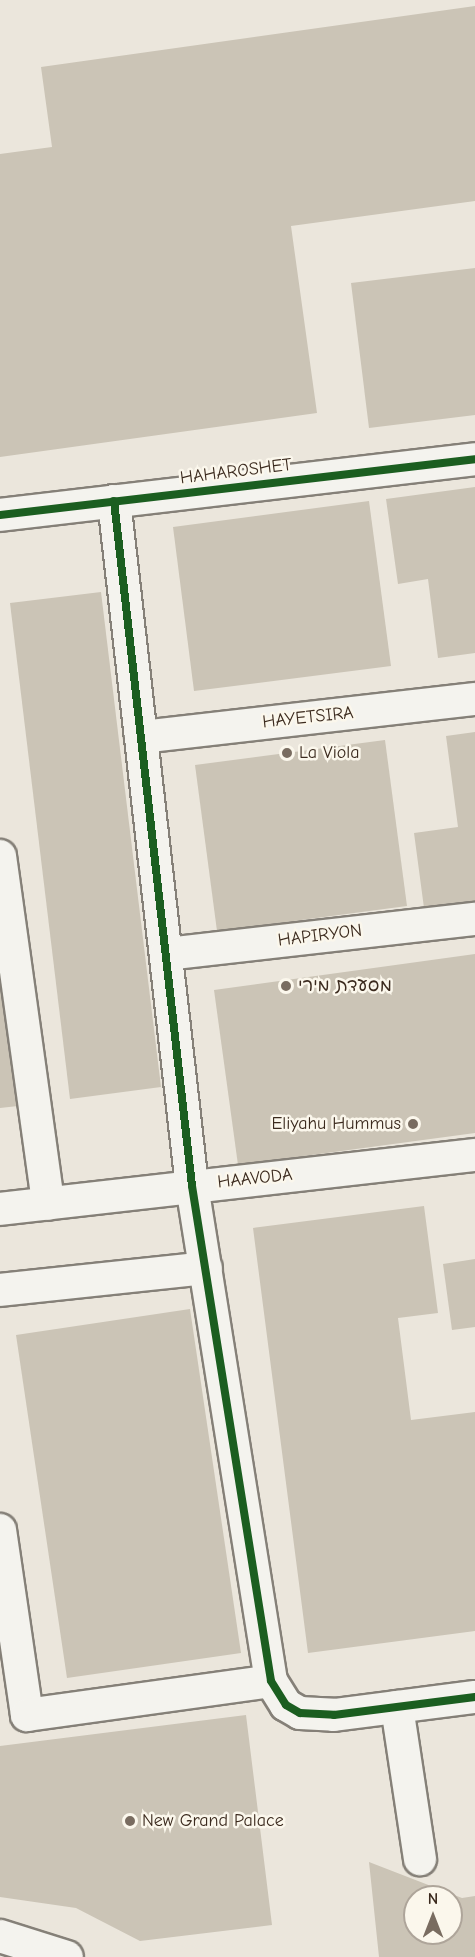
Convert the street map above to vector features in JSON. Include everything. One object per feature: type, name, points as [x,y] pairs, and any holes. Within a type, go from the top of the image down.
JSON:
[{"type":"street","name":"HAHAROSHET","points":[[0,515],[475,459]]},
{"type":"street","points":[[114,501],[192,1186],[271,1681],[286,1705],[300,1713],[397,1707],[475,1697]]},
{"type":"street","name":"HAYETSIRA","points":[[141,737],[475,699]]},
{"type":"street","points":[[0,856],[48,1204]]},
{"type":"street","name":"HAPIRYON","points":[[166,954],[475,919]]},
{"type":"street","name":"HAAVODA","points":[[0,1209],[475,1155]]},
{"type":"street","points":[[0,1290],[206,1268]]},
{"type":"street","points":[[0,1530],[13,1718],[271,1681]]},
{"type":"street","points":[[397,1707],[420,1859]]},
{"type":"street","points":[[0,1936],[67,1957]]},
{"type":"building","points":[[475,6],[475,201],[291,226],[317,413],[0,457],[0,154],[52,147],[41,67]]},
{"type":"building","points":[[475,268],[475,415],[369,428],[351,283]]},
{"type":"building","points":[[475,487],[475,653],[438,658],[428,579],[398,584],[386,499]]},
{"type":"building","points":[[369,501],[391,666],[194,691],[173,527]]},
{"type":"building","points":[[101,592],[161,1087],[70,1099],[10,603]]},
{"type":"building","points":[[475,732],[475,901],[424,908],[414,833],[458,827],[446,736]]},
{"type":"building","points":[[385,740],[407,906],[217,931],[195,765]]},
{"type":"building","points":[[475,954],[475,1133],[238,1165],[214,990]]},
{"type":"building","points":[[0,989],[18,1106],[0,1108]]},
{"type":"building","points":[[424,1206],[438,1313],[398,1318],[411,1420],[475,1412],[475,1631],[308,1653],[253,1228]]},
{"type":"building","points":[[475,1259],[475,1327],[452,1330],[443,1264]]},
{"type":"building","points":[[190,1309],[241,1653],[67,1678],[16,1335]]},
{"type":"building","name":"New Grand Palace","points":[[246,1715],[272,1925],[140,1941],[76,1908],[0,1897],[0,1746]]},
{"type":"building","points":[[369,1862],[428,1885],[403,1885],[403,1945],[463,1945],[463,1898],[475,1896],[475,1957],[379,1957]]},
{"type":"cycle path","points":[[0,515],[475,459]]},
{"type":"cycle path","points":[[114,501],[192,1186],[271,1681],[286,1705],[300,1713],[334,1715],[475,1697]]},
{"type":"place","name":"La Viola","points":[[287,753]]},
{"type":"place","name":"מסעדת מירי","points":[[286,986]]},
{"type":"place","name":"Eliyahu Hummus","points":[[413,1124]]},
{"type":"place","name":"New Grand Palace","points":[[130,1821]]}]
